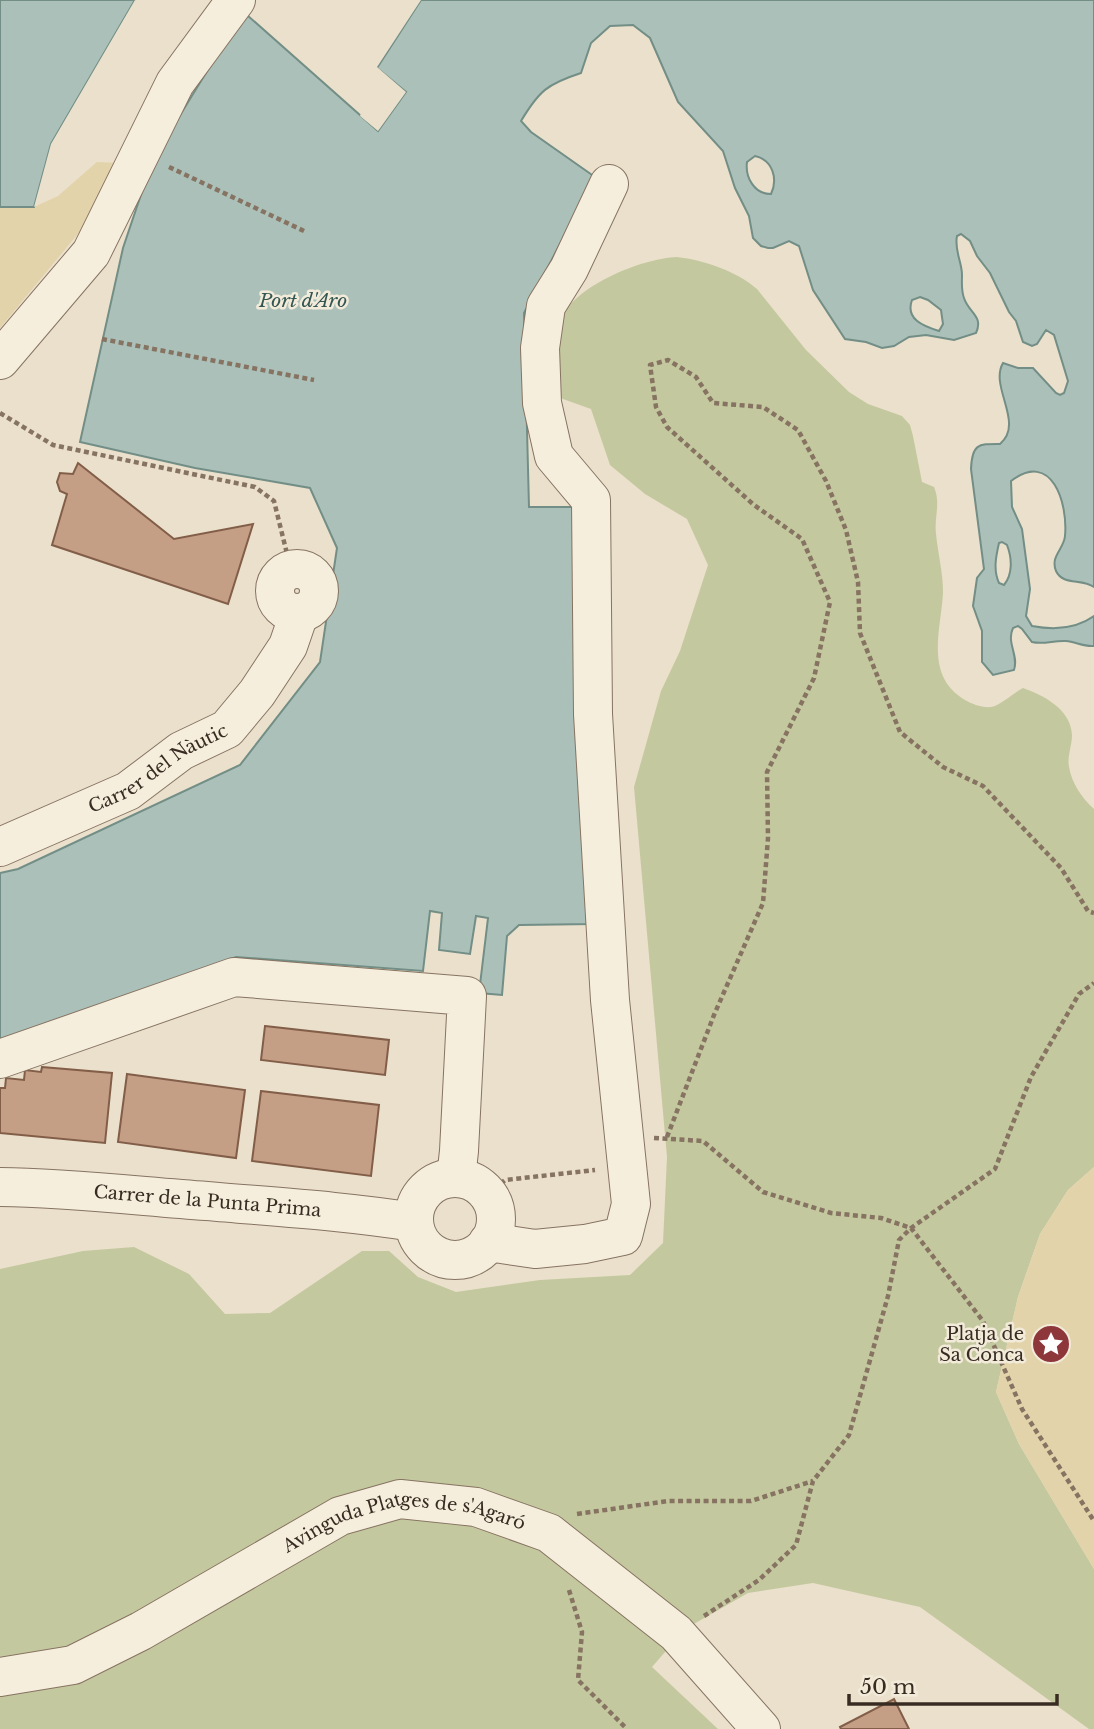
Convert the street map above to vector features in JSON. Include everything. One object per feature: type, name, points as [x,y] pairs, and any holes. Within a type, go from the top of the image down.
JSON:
[{"type":"street","points":[[0,360],[91,253],[175,83],[236,0]]},
{"type":"street","points":[[488,1242],[535,1249],[585,1244],[623,1236],[631,1204],[610,1000],[594,728],[591,500],[554,456],[542,403],[540,348],[546,306],[569,269],[609,184]]},
{"type":"street","name":"Carrer del Nàutic","points":[[0,847],[128,791],[181,751],[228,729],[257,693],[288,646],[299,614],[287,612],[278,604],[274,594],[276,582],[291,570]]},
{"type":"street","points":[[0,1059],[234,977],[467,996],[459,1151],[472,1187],[494,1206],[494,1231],[488,1242],[471,1256],[449,1259],[429,1251],[422,1243],[414,1222],[417,1204],[423,1193],[438,1182],[472,1187]]},
{"type":"street","name":"Carrer de la Punta Prima","points":[[0,1186],[304,1209],[414,1222]]},
{"type":"street","name":"Avinguda Platges de s'Agaró","points":[[0,1677],[73,1665],[141,1631],[340,1516],[400,1499],[475,1507],[549,1533],[677,1633],[761,1729]]},
{"type":"path","points":[[165,165],[304,231]]},
{"type":"path","points":[[102,339],[314,380]]},
{"type":"path","points":[[667,1137],[714,1015],[763,903],[768,838],[767,772],[814,678],[830,602],[802,539],[754,505],[667,427],[656,407],[650,365],[668,360],[696,377],[713,403],[763,407],[798,430],[826,481],[846,530],[858,582],[860,633],[900,732],[943,767],[983,786],[1061,868],[1088,911],[1094,912]]},
{"type":"path","points":[[0,413],[53,445],[255,487],[274,500],[291,570]]},
{"type":"path","points":[[677,1633],[759,1580],[796,1545],[813,1481],[849,1434],[888,1296],[899,1240],[911,1228],[995,1169],[1031,1077],[1079,994],[1094,983]]},
{"type":"path","points":[[472,1187],[626,1153],[667,1137],[703,1141],[763,1192],[831,1213],[881,1218],[911,1228],[983,1321],[1022,1409],[1094,1521]]},
{"type":"path","points":[[549,1533],[566,1516],[668,1501],[751,1501],[813,1481]]},
{"type":"path","points":[[562,1581],[568,1589],[582,1632],[578,1680],[627,1729]]},
{"type":"green space","points":[[677,257],[719,267],[749,283],[757,289],[806,350],[849,392],[868,404],[902,416],[910,425],[922,482],[934,487],[937,499],[936,534],[943,593],[938,651],[944,678],[952,690],[965,700],[981,706],[995,706],[1023,688],[1055,704],[1070,726],[1072,735],[1069,763],[1072,779],[1094,809],[1094,1167],[1068,1190],[1040,1234],[1018,1297],[996,1392],[1019,1444],[1094,1569],[1094,1729],[1089,1729],[920,1607],[813,1583],[748,1593],[685,1629],[652,1667],[718,1729],[0,1729],[0,1269],[83,1251],[134,1247],[189,1274],[225,1314],[270,1313],[362,1251],[389,1251],[418,1277],[456,1292],[540,1280],[630,1275],[663,1243],[667,1157],[634,787],[661,691],[680,651],[708,565],[687,519],[645,494],[610,465],[591,409],[563,399],[554,391],[555,349],[559,325],[565,311],[576,298],[591,287],[627,269]]},
{"type":"sand","points":[[97,162],[118,163],[96,212],[0,328],[0,207],[34,207],[58,196]]},
{"type":"sand","name":"Platja de Sa Conca","points":[[1094,1167],[1094,1569],[1019,1444],[996,1392],[1018,1297],[1040,1234],[1068,1190]]},
{"type":"water","points":[[0,0],[135,0],[51,144],[34,207],[0,207]]},
{"type":"water","name":"Port d'Aro","points":[[421,0],[1094,0],[1094,587],[1063,579],[1056,571],[1056,557],[1065,536],[1064,509],[1060,496],[1047,476],[1037,472],[1025,473],[1011,481],[1012,507],[1022,529],[1030,589],[1026,616],[1032,626],[1056,628],[1080,624],[1094,616],[1094,646],[1066,641],[1032,642],[1018,626],[1013,628],[1011,633],[1014,670],[993,675],[982,662],[982,631],[973,606],[977,578],[984,569],[971,469],[973,454],[982,445],[1000,444],[1007,435],[1008,415],[1000,383],[1003,363],[1018,368],[1033,368],[1056,393],[1064,393],[1068,381],[1054,335],[1046,330],[1037,344],[1032,346],[1023,342],[1016,321],[990,273],[970,241],[961,234],[956,241],[962,270],[962,292],[977,318],[976,333],[954,340],[926,335],[909,337],[894,346],[882,348],[845,339],[813,290],[799,246],[789,241],[768,248],[761,246],[753,238],[749,216],[735,188],[723,151],[678,102],[650,38],[633,25],[610,26],[591,43],[581,73],[545,90],[533,102],[521,121],[531,132],[595,177],[524,313],[529,507],[577,507],[592,924],[519,925],[507,936],[502,995],[479,993],[488,918],[476,916],[470,954],[439,950],[442,913],[430,911],[423,971],[236,957],[87,1016],[0,1041],[0,873],[18,869],[240,765],[320,662],[337,548],[310,488],[195,468],[80,442],[123,248],[153,159],[209,68],[247,15],[378,131],[406,92],[377,68]],"holes":[[[755,156],[770,166],[774,176],[771,194],[755,188],[749,179],[747,162]],[[920,297],[941,310],[943,324],[939,331],[913,317],[910,307],[912,300]],[[999,543],[1007,545],[1011,560],[1009,576],[1004,585],[999,583],[996,573]]]},
{"type":"pier","points":[[135,0],[138,1],[54,145],[38,205],[34,207],[51,144]]},
{"type":"pier","points":[[417,0],[421,0],[377,67],[406,92],[378,131],[360,116],[361,113],[377,126],[401,93],[374,67]]},
{"type":"building","points":[[78,463],[174,539],[253,524],[228,604],[52,545],[67,494],[60,491],[57,482],[60,473],[73,474]]},
{"type":"building","points":[[265,1026],[389,1040],[385,1075],[261,1060]]},
{"type":"building","points":[[42,1067],[112,1073],[105,1143],[0,1133],[0,1088],[5,1088],[6,1078],[24,1080],[25,1070],[41,1072]]},
{"type":"building","points":[[127,1074],[245,1090],[236,1158],[118,1142]]},
{"type":"building","points":[[261,1091],[379,1105],[371,1176],[252,1161]]},
{"type":"building","points":[[894,1699],[909,1729],[841,1729],[840,1727]]},
{"type":"place","name":"Platja de Sa Conca","points":[[1051,1344]]}]
